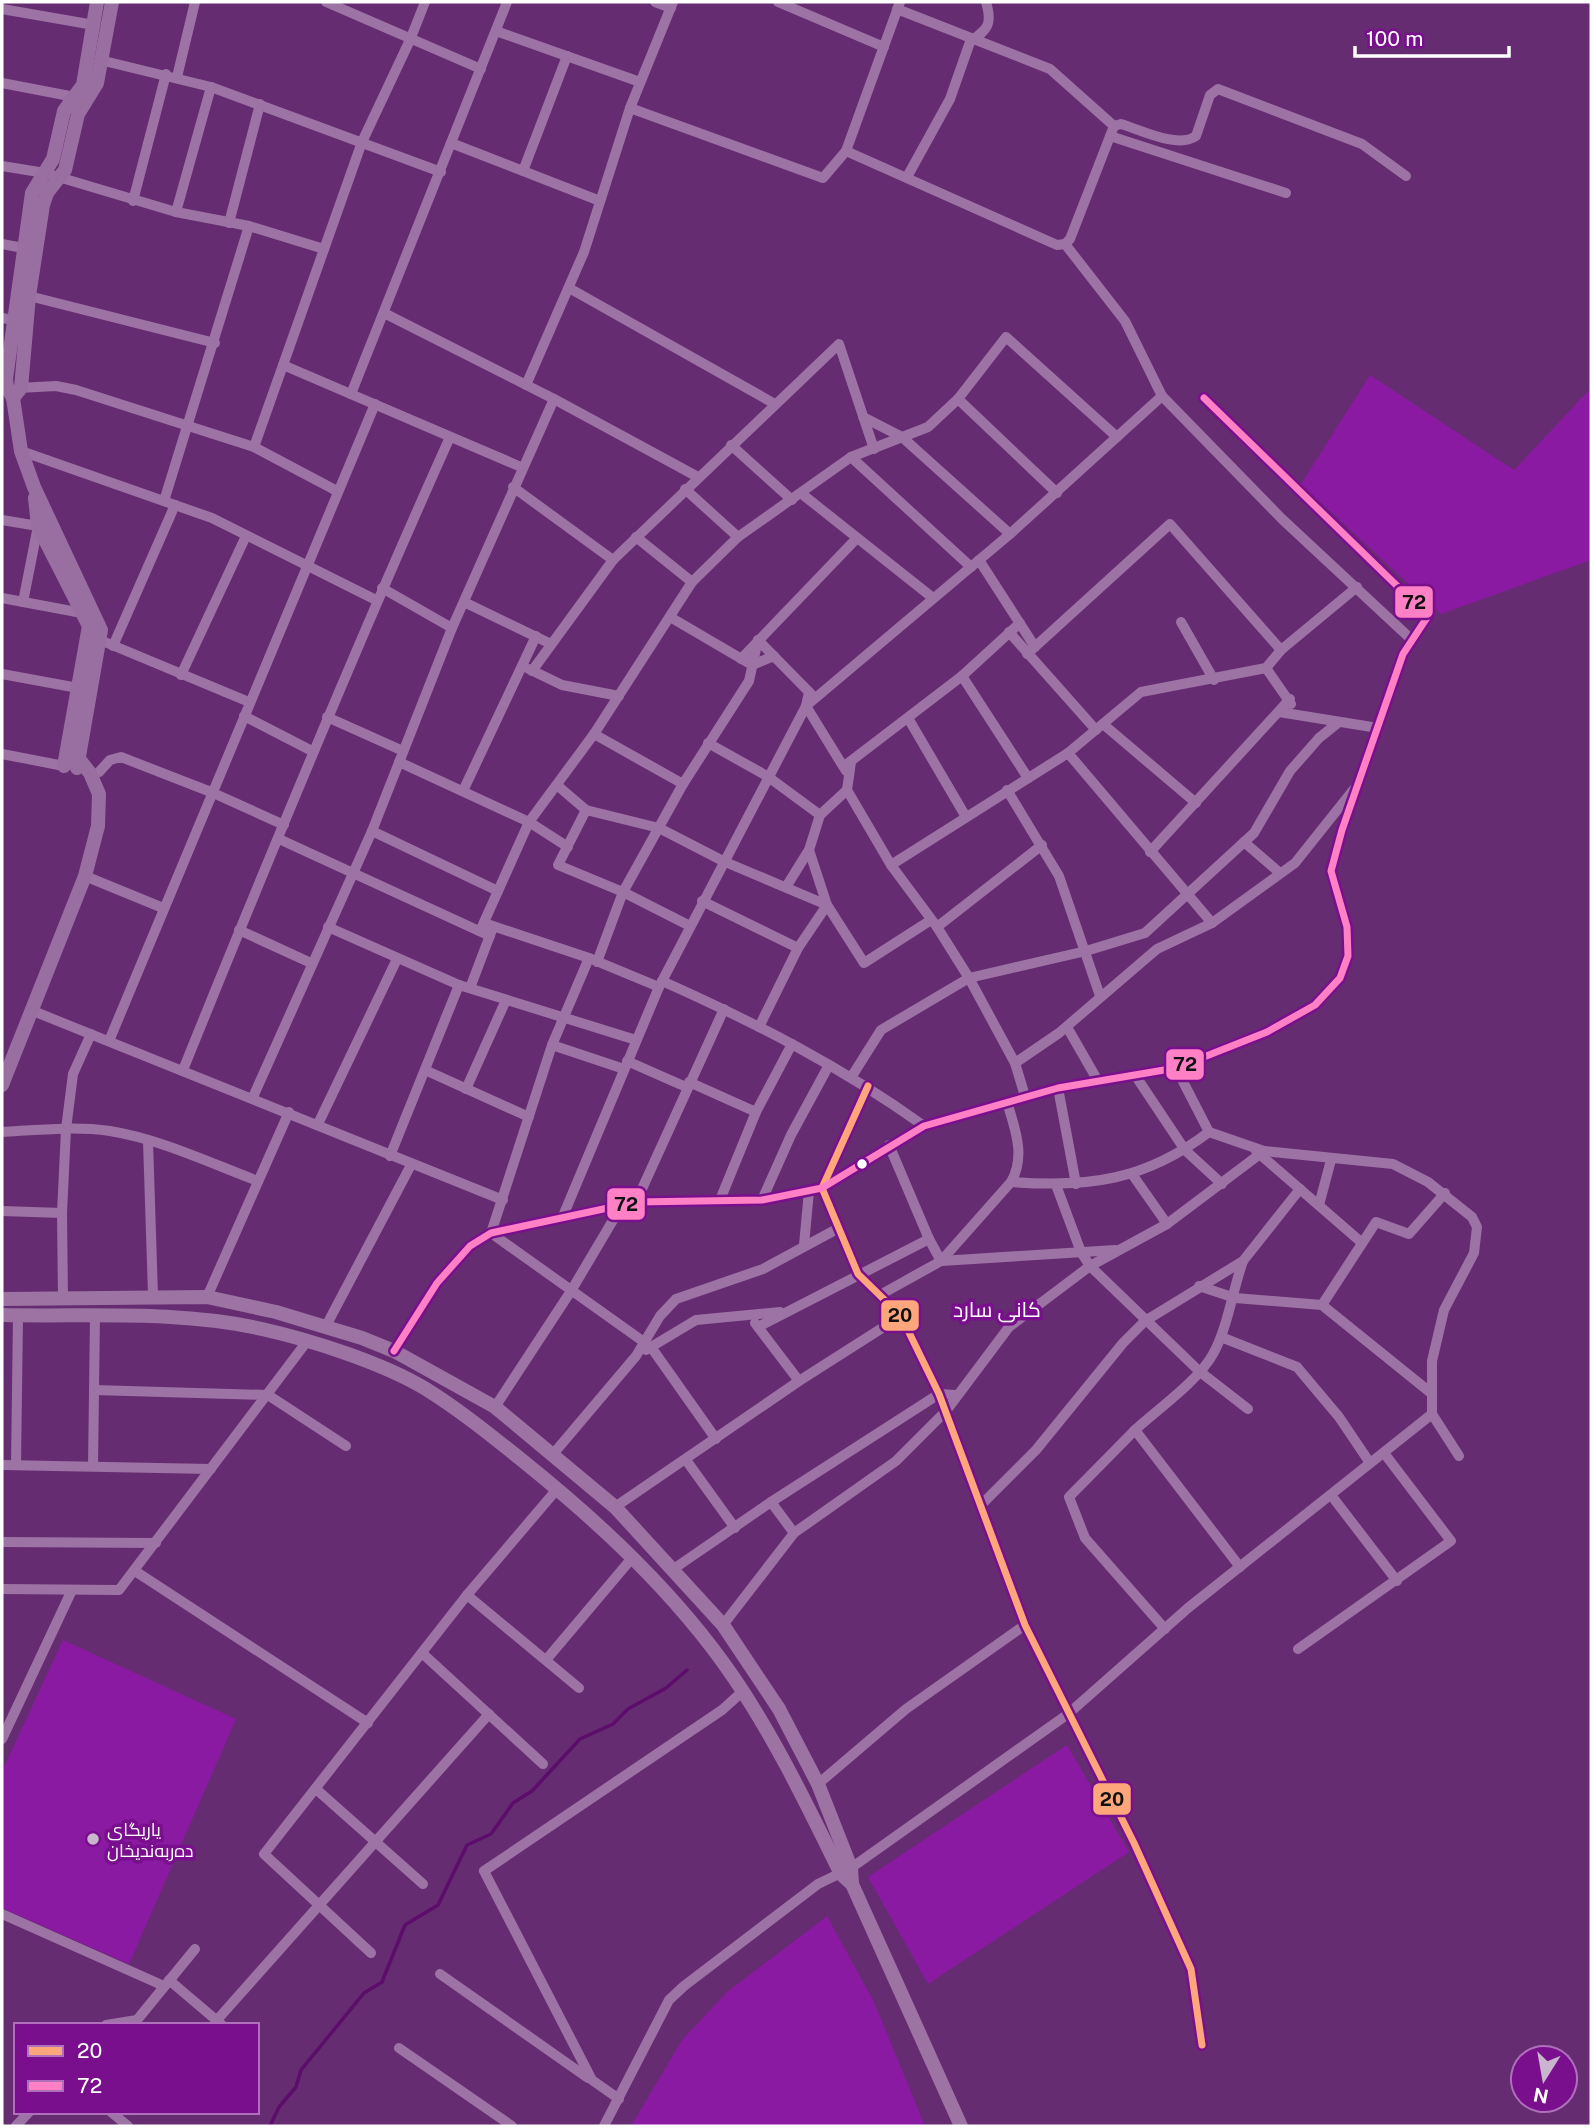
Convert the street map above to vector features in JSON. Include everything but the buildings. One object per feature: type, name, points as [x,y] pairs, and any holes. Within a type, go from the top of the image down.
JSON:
[{"type":"main road","points":[[143,1316],[148,1295]]},
{"type":"main road","points":[[2,1299],[148,1295],[207,1297],[326,1326],[394,1351],[495,1407],[554,1453],[615,1507],[723,1625],[779,1709],[818,1784],[848,1875]]},
{"type":"main road","points":[[2,1315],[143,1316],[207,1320],[308,1340],[425,1388],[558,1488],[633,1558],[698,1631],[742,1692],[792,1774],[848,1875],[961,2126]]},
{"type":"main road","points":[[633,1558],[640,1534]]},
{"type":"main road","points":[[633,1558],[661,1558]]},
{"type":"street","points":[[14,320],[29,296],[45,197],[60,178],[78,114],[97,2]]},
{"type":"street","points":[[2,1085],[85,876],[98,826],[99,794],[81,767],[78,688],[89,614],[21,451],[14,391],[14,320],[32,193],[55,154],[64,111],[97,83],[112,2]]},
{"type":"street","points":[[132,201],[195,2]]},
{"type":"street","points":[[326,2],[341,5],[410,40],[481,69]]},
{"type":"street","points":[[254,447],[362,142],[425,2]]},
{"type":"street","points":[[351,394],[507,2]]},
{"type":"street","points":[[526,385],[569,288],[630,108],[672,5],[655,2]]},
{"type":"street","points":[[778,2],[884,47]]},
{"type":"street","points":[[907,177],[950,99],[970,42],[984,34],[988,26],[986,2]]},
{"type":"street","points":[[630,108],[823,178],[846,151],[899,5],[1050,69],[1112,131],[1286,193]]},
{"type":"street","points":[[2,9],[17,7],[94,25]]},
{"type":"street","points":[[496,31],[640,82]]},
{"type":"street","points":[[523,171],[567,56]]},
{"type":"street","points":[[100,60],[211,87],[441,172]]},
{"type":"street","points":[[2,83],[82,98]]},
{"type":"street","points":[[176,212],[211,87]]},
{"type":"street","points":[[1065,244],[1070,239],[1112,131],[1121,124],[1175,140],[1191,140],[1196,136],[1210,95],[1218,89],[1363,144],[1406,176]]},
{"type":"street","points":[[229,223],[260,104]]},
{"type":"street","points":[[451,142],[600,201]]},
{"type":"street","points":[[846,151],[1047,242],[1065,244],[1125,321],[1162,396],[1282,519],[1412,640]]},
{"type":"street","points":[[2,166],[45,173],[132,201],[249,226],[324,248]]},
{"type":"street","points":[[164,501],[249,226]]},
{"type":"street","points":[[2,244],[23,248]]},
{"type":"street","points":[[569,288],[775,404]]},
{"type":"street","points":[[29,296],[215,343]]},
{"type":"street","points":[[384,313],[554,398],[698,477]]},
{"type":"street","points":[[390,1156],[425,1070],[464,987],[498,891],[529,822],[594,734],[692,582],[738,537],[851,457],[928,427],[958,399],[1006,337],[1117,437]]},
{"type":"street","points":[[463,791],[532,671],[613,560],[839,344],[874,449]]},
{"type":"street","points":[[284,365],[521,467]]},
{"type":"street","points":[[14,391],[66,387],[254,447],[337,491]]},
{"type":"street","points":[[563,1216],[661,984],[767,776],[812,695],[1010,534],[1162,396]]},
{"type":"street","points":[[253,1097],[372,831],[452,628],[521,467],[554,398]]},
{"type":"street","points":[[394,1351],[436,1283],[470,1246],[492,1233],[636,1202],[762,1200],[822,1188],[924,1126],[1058,1088],[1177,1068],[1214,1055],[1302,1013],[1325,997],[1340,978],[1348,956],[1343,911],[1331,872],[1403,653],[1428,616],[1204,398]]},
{"type":"street","points":[[958,399],[1057,492]]},
{"type":"street","points":[[110,1041],[305,565],[374,404]]},
{"type":"street","points":[[863,417],[902,437],[1010,534]]},
{"type":"street","points":[[183,1070],[239,930],[285,825],[312,751],[376,600],[450,437]]},
{"type":"street","points":[[731,445],[792,500]]},
{"type":"street","points":[[21,451],[212,518],[376,600]]},
{"type":"street","points":[[851,457],[975,563],[1020,623],[1031,650]]},
{"type":"street","points":[[23,602],[38,526],[34,487]]},
{"type":"street","points":[[513,487],[613,560]]},
{"type":"street","points":[[685,489],[738,537]]},
{"type":"street","points":[[802,494],[933,598]]},
{"type":"street","points":[[99,794],[81,767],[107,643],[175,505]]},
{"type":"street","points":[[2,520],[54,529]]},
{"type":"street","points":[[1031,650],[1170,524],[1281,650]]},
{"type":"street","points":[[38,526],[107,643],[249,702]]},
{"type":"street","points":[[181,675],[246,536]]},
{"type":"street","points":[[636,537],[692,582]]},
{"type":"street","points":[[741,659],[857,538]]},
{"type":"street","points":[[891,866],[1068,753],[1141,692],[1266,668],[1281,650],[1357,587]]},
{"type":"street","points":[[382,588],[452,628]]},
{"type":"street","points":[[2,598],[89,614]]},
{"type":"street","points":[[464,601],[551,644]]},
{"type":"street","points":[[670,617],[752,665]]},
{"type":"street","points":[[1181,622],[1214,680]]},
{"type":"street","points":[[848,768],[961,676],[1020,623]]},
{"type":"street","points":[[1009,632],[1031,650],[1099,727],[1196,803]]},
{"type":"street","points":[[536,636],[540,660]]},
{"type":"street","points":[[532,671],[536,636]]},
{"type":"street","points":[[758,640],[812,695]]},
{"type":"street","points":[[492,1233],[564,1015],[593,960],[623,892],[683,784],[749,681],[758,640]]},
{"type":"street","points":[[752,665],[774,656]]},
{"type":"street","points":[[1266,668],[1290,699],[1292,715]]},
{"type":"street","points":[[532,671],[562,685],[619,695]]},
{"type":"street","points":[[2,674],[78,688]]},
{"type":"street","points":[[961,676],[1028,778]]},
{"type":"street","points":[[1150,852],[1290,699]]},
{"type":"street","points":[[806,706],[848,768],[847,790],[891,866],[934,924],[969,978],[1015,1063],[1025,1096]]},
{"type":"street","points":[[1279,712],[1378,728]]},
{"type":"street","points":[[244,716],[312,751]]},
{"type":"street","points":[[327,716],[403,751]]},
{"type":"street","points":[[908,718],[966,817]]},
{"type":"street","points":[[852,1076],[881,1030],[969,978],[1086,951],[1145,933],[1254,833],[1290,771],[1319,738],[1339,722]]},
{"type":"street","points":[[594,734],[683,784]]},
{"type":"street","points":[[708,743],[767,776],[820,816]]},
{"type":"street","points":[[1068,753],[1212,923]]},
{"type":"street","points":[[2,754],[81,767],[121,757],[212,792],[285,825]]},
{"type":"street","points":[[399,762],[529,822],[568,846]]},
{"type":"street","points":[[1015,1063],[1067,1027],[1157,949],[1212,923],[1295,863],[1360,780]]},
{"type":"street","points":[[558,786],[586,810],[659,828],[723,861],[827,905]]},
{"type":"street","points":[[786,887],[809,850],[820,816],[847,790]]},
{"type":"street","points":[[1007,790],[1059,876],[1100,996]]},
{"type":"street","points":[[586,810],[558,865],[623,892],[690,926]]},
{"type":"street","points":[[372,831],[498,891]]},
{"type":"street","points":[[279,839],[487,926],[593,960],[724,1009],[852,1076],[924,1126]]},
{"type":"street","points":[[1244,842],[1280,873]]},
{"type":"street","points":[[809,850],[827,905],[864,962],[934,924],[1042,845]]},
{"type":"street","points":[[85,876],[163,908]]},
{"type":"street","points":[[702,901],[798,948]]},
{"type":"street","points":[[759,1027],[798,948],[827,905]]},
{"type":"street","points":[[328,927],[397,960],[464,987],[564,1015],[636,1041]]},
{"type":"street","points":[[239,930],[311,963]]},
{"type":"street","points":[[1145,933],[1157,949]]},
{"type":"street","points":[[318,1125],[397,960]]},
{"type":"street","points":[[466,1089],[506,1000]]},
{"type":"street","points":[[636,1202],[687,1085],[724,1009]]},
{"type":"street","points":[[33,1012],[253,1097],[411,1165],[503,1200]]},
{"type":"street","points":[[1067,1027],[1098,1081]]},
{"type":"street","points":[[63,1299],[62,1213],[66,1129],[73,1074],[91,1034]]},
{"type":"street","points":[[720,1200],[756,1112],[792,1044]]},
{"type":"street","points":[[552,1045],[687,1085],[756,1112]]},
{"type":"street","points":[[762,1200],[791,1135],[830,1065]]},
{"type":"street","points":[[1177,1068],[1209,1132],[1258,1151],[1393,1164],[1445,1193],[1472,1217],[1477,1237],[1467,1271],[1444,1310],[1437,1334],[1431,1393],[1432,1413],[1459,1456]]},
{"type":"street","points":[[425,1070],[529,1117]]},
{"type":"street","points":[[1135,1075],[1185,1150],[1222,1184]]},
{"type":"street","points":[[868,1086],[822,1188],[858,1274],[901,1316],[939,1394],[1026,1625],[1182,1946],[1196,1993],[1202,2045]]},
{"type":"street","points":[[1058,1088],[1076,1184]]},
{"type":"street","points":[[880,1295],[941,1261],[1011,1182],[1018,1167],[1019,1149],[1007,1102]]},
{"type":"street","points":[[207,1297],[289,1112]]},
{"type":"street","points":[[2,1132],[66,1129],[112,1132],[148,1141],[258,1181]]},
{"type":"street","points":[[1011,1182],[1076,1184],[1132,1174],[1185,1150],[1209,1132]]},
{"type":"street","points":[[148,1141],[148,1295]]},
{"type":"street","points":[[889,1145],[941,1261]]},
{"type":"street","points":[[723,1625],[794,1533],[896,1461],[946,1410],[1009,1327],[1090,1266],[1167,1224],[1222,1184],[1258,1151]]},
{"type":"street","points":[[1258,1151],[1362,1242]]},
{"type":"street","points":[[1319,1205],[1331,1160]]},
{"type":"street","points":[[326,1326],[411,1165]]},
{"type":"street","points":[[1132,1174],[1167,1224]]},
{"type":"street","points":[[1056,1185],[1081,1252],[1090,1266],[1199,1371],[1248,1409]]},
{"type":"street","points":[[1165,1629],[1085,1538],[1069,1497],[1212,1357],[1222,1337],[1230,1296],[1243,1261],[1300,1189]]},
{"type":"street","points":[[804,1245],[809,1191]]},
{"type":"street","points":[[1322,1305],[1376,1222],[1409,1234],[1445,1193]]},
{"type":"street","points":[[495,1407],[622,1205]]},
{"type":"street","points":[[2,1211],[62,1213]]},
{"type":"street","points":[[554,1453],[648,1344],[677,1299],[763,1269],[837,1229]]},
{"type":"street","points":[[492,1233],[648,1344],[716,1439]]},
{"type":"street","points":[[758,1327],[929,1239]]},
{"type":"street","points":[[941,1261],[1120,1250]]},
{"type":"street","points":[[981,1505],[1036,1450],[1123,1343],[1145,1321],[1243,1261]]},
{"type":"street","points":[[1199,1286],[1230,1296],[1322,1305],[1431,1393]]},
{"type":"street","points":[[648,1344],[696,1320],[788,1311]]},
{"type":"street","points":[[750,1315],[799,1381]]},
{"type":"street","points":[[16,1465],[18,1316]]},
{"type":"street","points":[[615,1507],[799,1381],[901,1316]]},
{"type":"street","points":[[93,1466],[95,1317]]},
{"type":"street","points":[[1222,1337],[1297,1367],[1339,1417],[1370,1463]]},
{"type":"street","points":[[2,1589],[120,1590],[308,1340]]},
{"type":"street","points":[[94,1390],[268,1395],[346,1446]]},
{"type":"street","points":[[672,1570],[771,1502],[939,1394],[956,1395]]},
{"type":"street","points":[[604,2126],[669,2000],[818,1884],[848,1875],[1068,1714],[1165,1629],[1432,1413]]},
{"type":"street","points":[[1135,1430],[1240,1567]]},
{"type":"street","points":[[1298,1649],[1451,1541],[1384,1453]]},
{"type":"street","points":[[686,1460],[735,1528]]},
{"type":"street","points":[[2,1465],[211,1469]]},
{"type":"street","points":[[370,1953],[264,1854],[467,1595],[558,1488]]},
{"type":"street","points":[[1331,1495],[1397,1581]]},
{"type":"street","points":[[771,1502],[794,1533]]},
{"type":"street","points":[[2,1542],[156,1544]]},
{"type":"street","points":[[546,1660],[633,1558]]},
{"type":"street","points":[[135,1571],[368,1723]]},
{"type":"street","points":[[2,1739],[72,1590]]},
{"type":"street","points":[[467,1595],[579,1688]]},
{"type":"street","points":[[818,1784],[906,1709],[1026,1625]]},
{"type":"street","points":[[422,1653],[543,1764]]},
{"type":"street","points":[[592,2080],[484,1871],[722,1710],[742,1692]]},
{"type":"street","points":[[2,1914],[166,1983],[220,2023],[319,1905],[489,1714]]},
{"type":"street","points":[[316,1789],[423,1885]]},
{"type":"street","points":[[118,2023],[137,2020],[195,1949]]},
{"type":"street","points":[[440,1974],[619,2099]]},
{"type":"street","points":[[399,2048],[512,2126]]},
{"type":"shaded area","points":[[1370,375],[1514,470],[1591,388],[1591,560],[1441,614],[1301,484]]},
{"type":"shaded area","name":"یاریگاى ده‌ربه‌ندیخان","points":[[63,1640],[236,1719],[129,1964],[2,1908],[2,1771]]},
{"type":"shaded area","points":[[1067,1745],[1129,1852],[928,1984],[868,1877]]},
{"type":"shaded area","points":[[827,1916],[874,2002],[925,2126],[631,2126],[682,2040],[727,1992]]},
{"type":"waterway","points":[[270,2126],[279,2107],[296,2087],[301,2070],[364,1993],[382,1982],[405,1925],[438,1905],[467,1845],[491,1834],[513,1803],[532,1791],[580,1739],[613,1724],[628,1709],[666,1688],[687,1670]]},
{"type":"transit line","name":"72","points":[[394,1351],[437,1283],[470,1246],[491,1233],[636,1202],[762,1200],[822,1188],[924,1126],[1058,1088],[1176,1068],[1267,1032],[1315,1005],[1340,978],[1348,956],[1347,927],[1331,871],[1342,830],[1403,654],[1428,616],[1204,398]]},
{"type":"transit line","name":"20","points":[[868,1086],[822,1188],[858,1274],[901,1316],[939,1394],[1025,1625],[1134,1843],[1191,1969],[1202,2045]]},
{"type":"place","name":"یاریگاى ده‌ربه‌ندیخان","points":[[93,1839]]},
{"type":"district","name":"کانی سارد","points":[[997,1309]]}]
